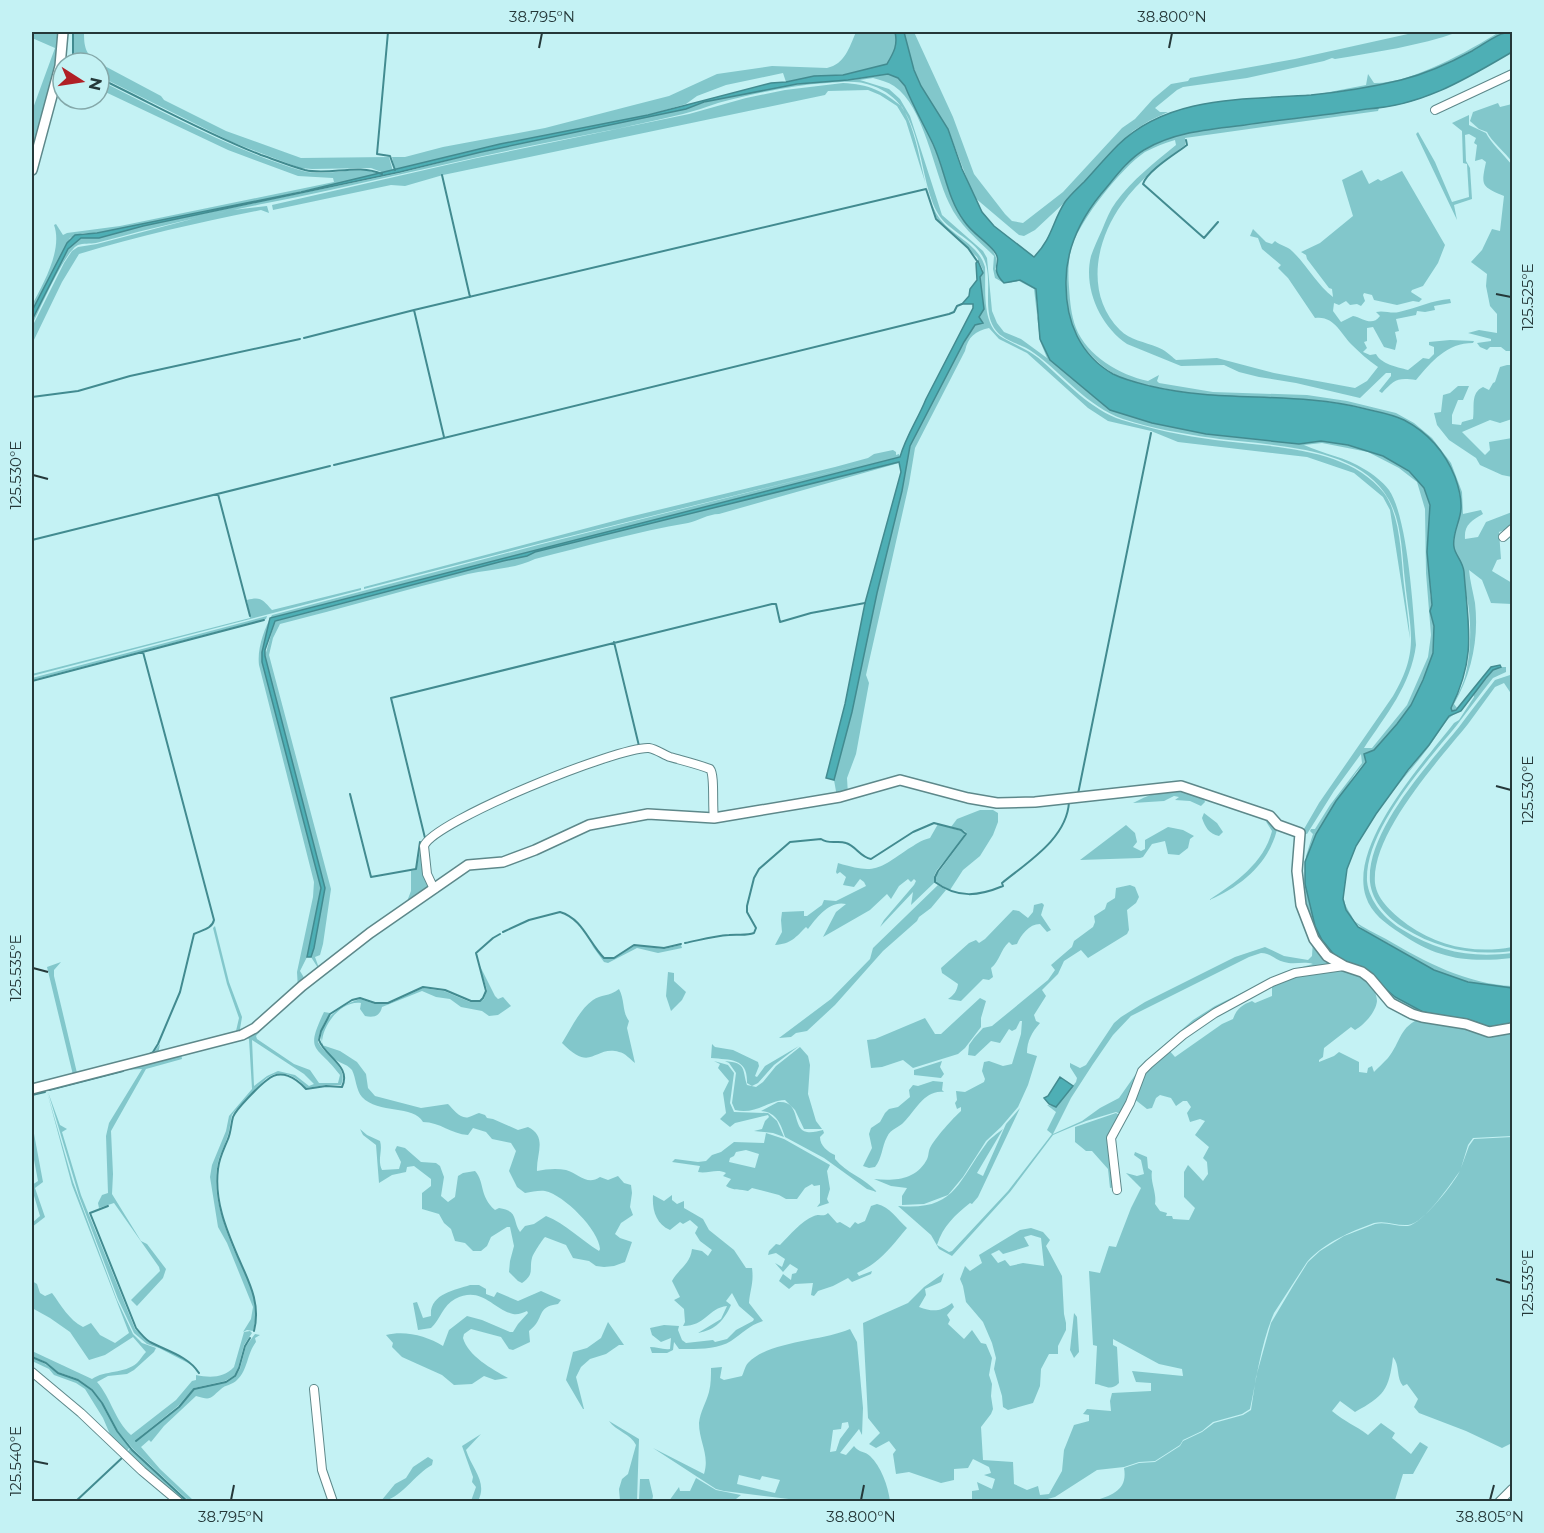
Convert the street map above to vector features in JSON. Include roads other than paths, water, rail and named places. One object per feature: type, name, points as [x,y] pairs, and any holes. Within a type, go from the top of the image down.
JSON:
[{"type":"street","points":[[32,170],[60,66],[63,32]]},
{"type":"street","points":[[1435,110],[1512,74]]},
{"type":"street","points":[[1503,537],[1512,529]]},
{"type":"street","points":[[434,889],[428,874],[424,846],[435,834],[497,800],[638,749],[651,748],[670,757],[710,769],[713,773],[714,818]]},
{"type":"street","points":[[32,1089],[242,1035],[255,1028],[302,986],[370,933],[468,865],[503,862],[589,825],[648,814],[714,818],[840,797],[900,780],[968,798],[997,803],[1035,802],[1181,786],[1270,816],[1278,825],[1300,833],[1298,890],[1305,920],[1314,939],[1333,961],[1362,972],[1391,1003],[1422,1017],[1466,1024],[1489,1032],[1512,1028]]},
{"type":"street","points":[[1117,1190],[1111,1138],[1130,1103],[1142,1071],[1149,1064],[1183,1035],[1215,1013],[1272,982],[1295,973],[1344,966]]},
{"type":"street","points":[[32,1372],[179,1502]]},
{"type":"street","points":[[314,1389],[322,1470],[333,1502]]},
{"type":"street","points":[[1499,1502],[1512,1489]]},
{"type":"waterway","points":[[73,32],[73,51]]},
{"type":"waterway","points":[[388,32],[377,154],[390,156],[395,170]]},
{"type":"waterway","points":[[111,84],[220,137],[294,167],[324,172],[353,169],[382,174]]},
{"type":"waterway","points":[[1186,140],[1187,145],[1156,168],[1143,184],[1204,238],[1218,222]]},
{"type":"waterway","points":[[442,175],[470,297]]},
{"type":"waterway","points":[[304,338],[926,189],[936,219],[968,248],[977,261]]},
{"type":"waterway","points":[[334,465],[949,314],[962,304]]},
{"type":"waterway","points":[[414,310],[444,437]]},
{"type":"waterway","points":[[32,397],[78,391],[130,376],[300,339]]},
{"type":"waterway","points":[[1078,794],[1151,433]]},
{"type":"waterway","points":[[32,540],[330,466]]},
{"type":"waterway","points":[[218,494],[250,616]]},
{"type":"waterway","points":[[425,838],[391,698],[772,604],[776,604],[780,622],[811,613],[865,603]]},
{"type":"waterway","points":[[32,681],[264,620]]},
{"type":"waterway","points":[[614,642],[639,746]]},
{"type":"waterway","points":[[143,652],[214,920],[209,927],[194,934],[180,992],[158,1044],[148,1055]]},
{"type":"waterway","points":[[350,794],[371,877],[416,869],[420,842]]},
{"type":"waterway","points":[[685,943],[718,936],[754,933],[756,928],[747,912],[754,878],[759,869],[790,842],[821,839],[827,842],[843,842],[871,859],[913,832],[934,823],[961,830],[966,834],[938,871],[935,882],[952,891],[977,894],[1003,886],[1002,883],[1045,848],[1061,827],[1067,815],[1069,802]]},
{"type":"waterway","points":[[503,932],[529,920],[560,912],[568,915],[580,925],[604,958],[614,958],[634,945],[664,948],[681,944]]},
{"type":"waterway","points":[[254,1331],[256,1311],[253,1293],[225,1225],[219,1203],[217,1181],[219,1165],[235,1113],[272,1076],[288,1076],[298,1081],[306,1089],[326,1086],[342,1087],[344,1080],[341,1067],[319,1040],[330,1014],[352,1000],[360,998],[375,1003],[388,1003],[423,987],[445,990],[471,1001],[480,1001],[486,991],[476,953],[500,934]]},
{"type":"waterway","points":[[49,1090],[123,1071]]},
{"type":"waterway","points":[[32,1095],[45,1092]]},
{"type":"waterway","points":[[108,1206],[90,1213],[136,1328],[148,1341],[183,1358],[199,1373]]},
{"type":"waterway","points":[[136,1441],[179,1407],[194,1389],[226,1382],[235,1376],[250,1338]]},
{"type":"waterway","points":[[32,1357],[46,1363],[58,1373],[78,1380],[92,1390],[117,1431],[132,1450],[188,1502]]},
{"type":"waterway","points":[[75,1502],[123,1457]]}]
